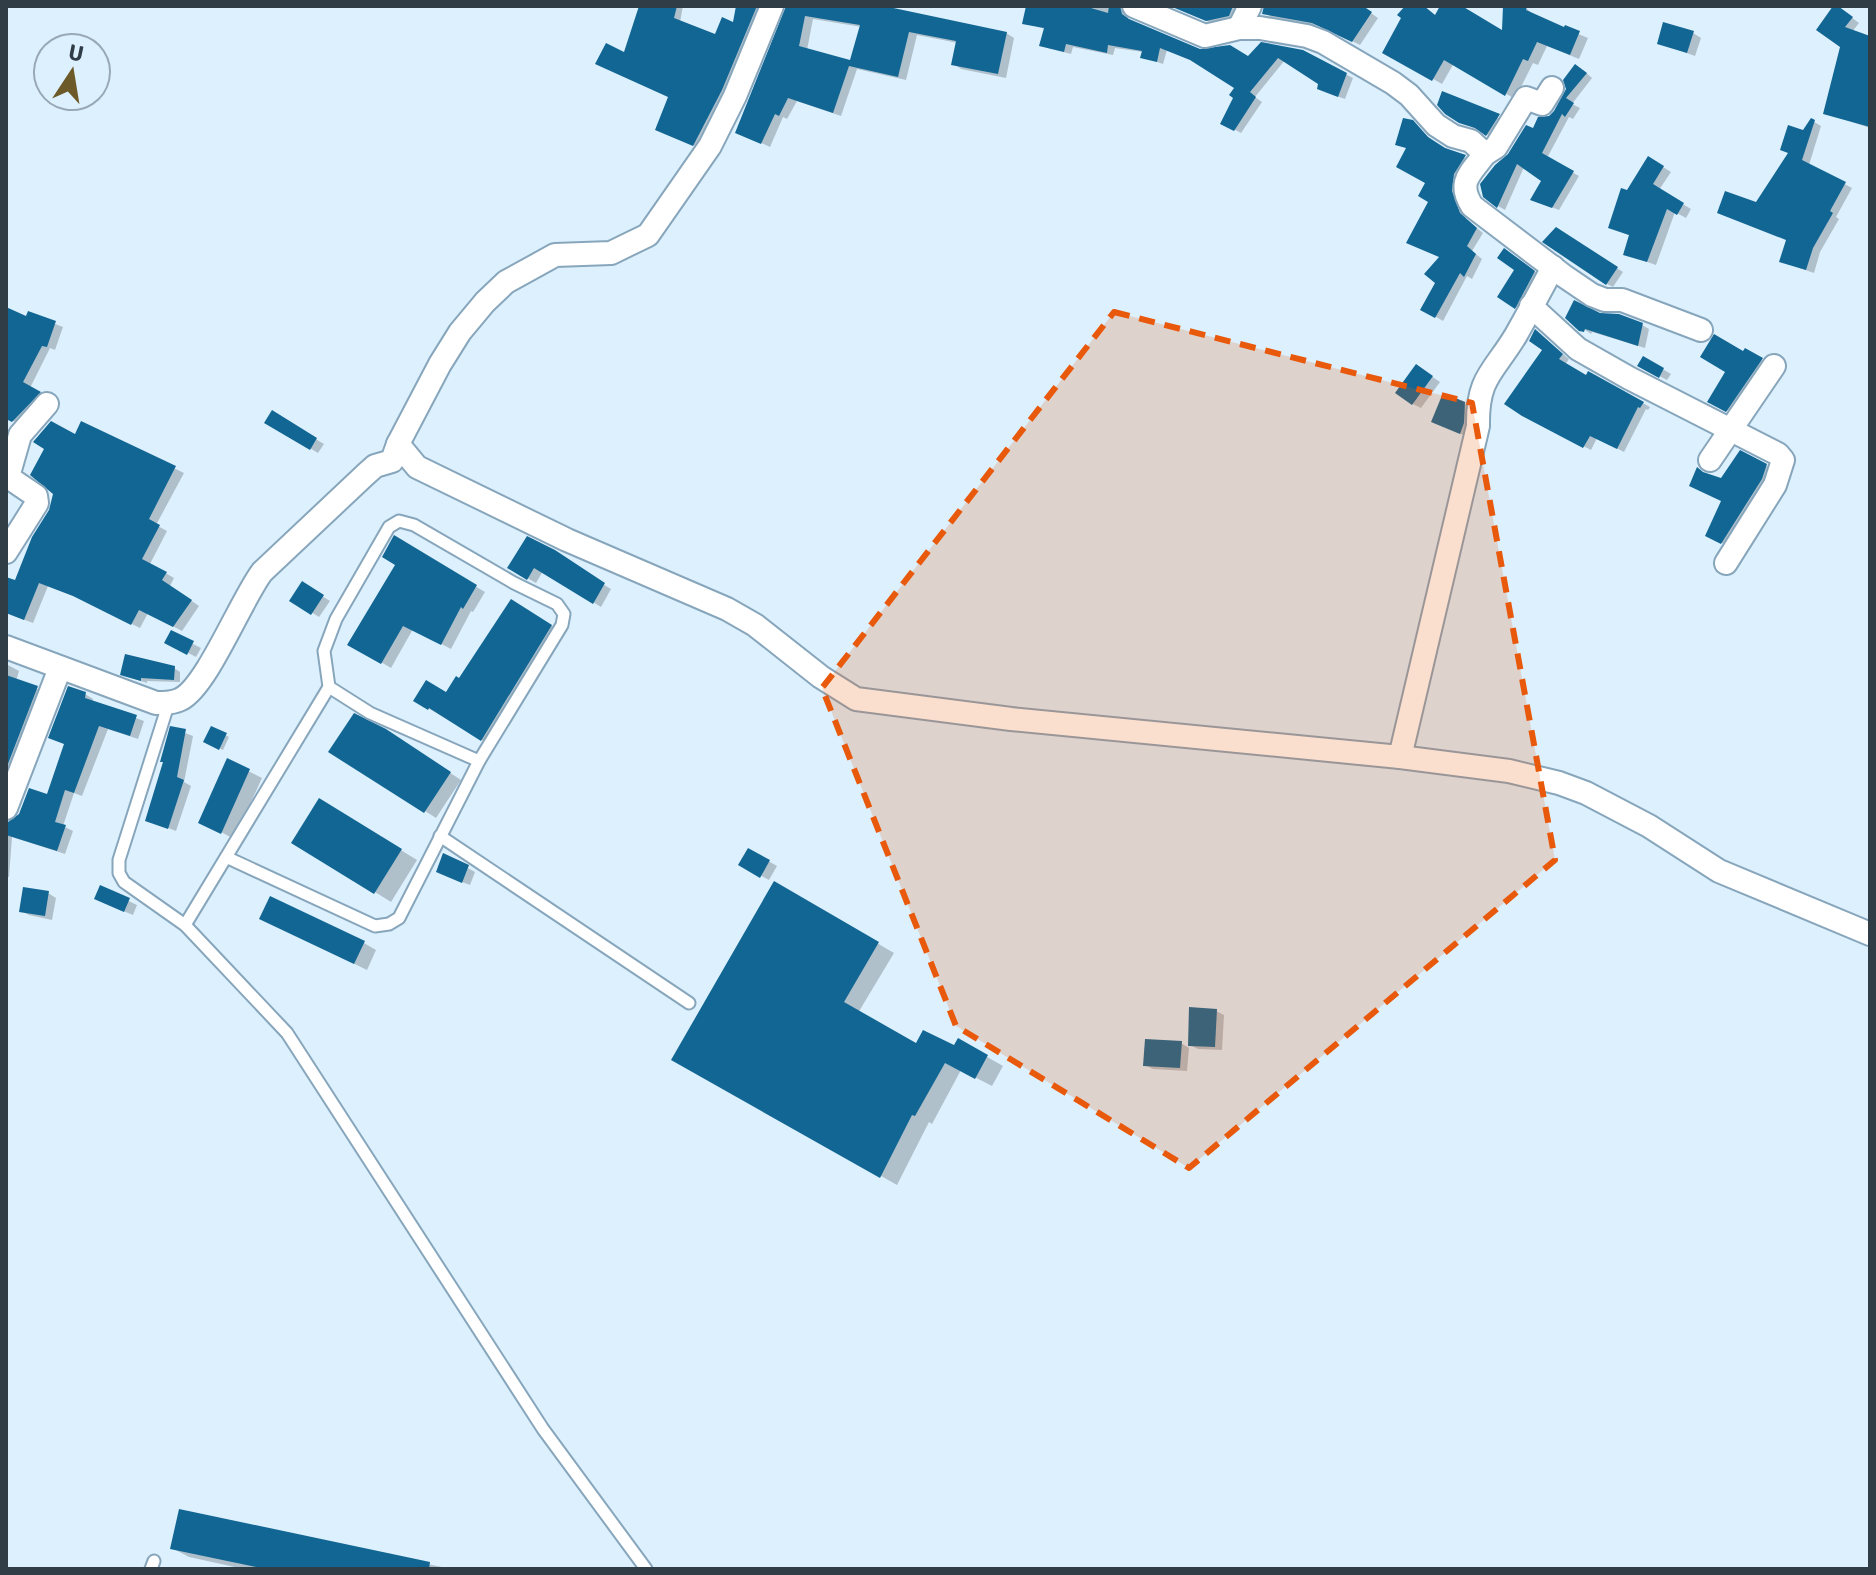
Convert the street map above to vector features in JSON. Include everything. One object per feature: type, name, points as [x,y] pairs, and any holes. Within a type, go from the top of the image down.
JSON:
[{"type":"street","points":[[6,647],[156,703],[181,699],[201,679],[262,572],[375,466],[392,461],[398,444],[460,332],[485,302],[506,282],[555,255],[611,253],[648,235],[710,146],[735,96],[772,6]]},
{"type":"street","points":[[1134,6],[1205,36],[1239,28],[1283,31],[1323,42],[1393,83],[1409,95],[1436,125],[1453,136],[1471,141],[1485,154]]},
{"type":"street","points":[[1239,28],[1250,6]]},
{"type":"street","points":[[1552,88],[1542,104],[1526,98],[1496,147],[1485,154],[1468,176],[1464,194],[1472,206],[1592,295],[1605,300],[1622,300],[1701,330]]},
{"type":"street","points":[[1400,757],[1478,426],[1477,404],[1482,387],[1514,338],[1553,267]]},
{"type":"street","points":[[1531,306],[1578,349],[1778,454],[1783,460],[1775,485],[1726,563]]},
{"type":"street","points":[[1710,460],[1774,366]]},
{"type":"street","points":[[6,552],[37,503],[36,496],[8,477],[20,435],[47,404]]},
{"type":"street","points":[[398,444],[417,467],[567,540],[727,609],[755,625],[821,677],[856,699],[1011,719],[1400,757],[1509,771],[1572,788],[1649,826],[1719,871],[1870,934]]},
{"type":"street","points":[[6,808],[60,668]]},
{"type":"lane","points":[[185,925],[226,857],[329,687],[324,651],[336,619],[389,527],[399,521],[414,525],[514,583],[557,604],[564,614],[562,625],[479,761],[399,918],[389,924],[375,926],[226,857]]},
{"type":"lane","points":[[329,687],[370,713],[479,761]]},
{"type":"lane","points":[[169,702],[119,860],[119,873],[124,882],[185,925],[287,1033],[543,1429],[646,1569]]},
{"type":"lane","points":[[440,836],[689,1003]]},
{"type":"lane","points":[[151,1569],[154,1561],[157,1569]]},
{"type":"highlighted area","points":[[1114,312],[1472,403],[1555,860],[1189,1168],[956,1026],[822,688]]},
{"type":"building","points":[[639,6],[677,6],[674,18],[715,34],[722,17],[733,22],[736,6],[757,6],[722,90],[693,146],[655,130],[668,97],[595,64],[606,43],[624,52]]},
{"type":"building","points":[[786,6],[884,6],[1007,32],[998,74],[951,65],[956,41],[909,32],[898,77],[849,66],[833,113],[788,98],[779,116],[775,114],[761,144],[735,133]],"holes":[[[805,16],[860,25],[850,60],[799,46]]]},
{"type":"building","points":[[1026,6],[1084,6],[1108,13],[1109,6],[1120,6],[1122,14],[1129,19],[1200,49],[1230,45],[1248,56],[1261,42],[1303,50],[1347,73],[1338,97],[1317,89],[1318,84],[1278,58],[1250,92],[1256,97],[1234,131],[1220,124],[1233,98],[1229,95],[1234,88],[1190,60],[1160,48],[1157,62],[1140,58],[1142,51],[1108,45],[1107,53],[1066,44],[1064,52],[1039,46],[1044,28],[1022,24]]},
{"type":"building","points":[[1170,6],[1233,6],[1229,16],[1206,21]]},
{"type":"building","points":[[1264,6],[1363,6],[1372,12],[1352,42],[1312,23],[1262,14]]},
{"type":"building","points":[[1405,6],[1424,6],[1435,15],[1440,6],[1462,6],[1502,30],[1503,6],[1527,6],[1526,10],[1580,31],[1570,55],[1537,42],[1528,61],[1523,59],[1505,96],[1444,60],[1432,81],[1382,53],[1401,18],[1397,15]]},
{"type":"building","points":[[1833,6],[1838,6],[1853,17],[1845,27],[1870,36],[1870,127],[1823,114],[1840,47],[1816,30]]},
{"type":"building","points":[[1663,22],[1694,31],[1687,53],[1657,44]]},
{"type":"building","points":[[1575,64],[1587,73],[1566,98],[1574,103],[1565,117],[1562,114],[1542,153],[1574,171],[1552,208],[1530,200],[1541,181],[1517,164],[1497,208],[1483,197],[1480,184],[1508,154],[1526,125],[1533,128],[1538,117],[1549,116],[1554,111],[1566,89],[1563,80]]},
{"type":"building","points":[[1442,91],[1500,114],[1486,136],[1445,114],[1437,105]]},
{"type":"building","points":[[1403,118],[1413,120],[1428,137],[1445,148],[1466,155],[1454,174],[1452,191],[1460,213],[1477,228],[1467,246],[1476,254],[1464,277],[1460,273],[1435,318],[1420,310],[1435,283],[1424,274],[1439,257],[1406,243],[1428,202],[1418,196],[1425,183],[1396,167],[1406,148],[1395,145]]},
{"type":"building","points":[[1811,118],[1815,120],[1802,160],[1846,182],[1813,248],[1806,270],[1779,262],[1786,240],[1717,213],[1725,191],[1756,202],[1788,153],[1780,150],[1788,125],[1803,130]]},
{"type":"building","points":[[1648,156],[1664,166],[1653,184],[1684,203],[1677,215],[1667,209],[1647,262],[1623,255],[1629,235],[1608,228],[1621,188],[1627,190]]},
{"type":"building","points":[[1556,227],[1618,267],[1606,285],[1542,242]]},
{"type":"building","points":[[1504,248],[1535,271],[1515,309],[1497,297],[1514,270],[1497,258]]},
{"type":"building","points":[[1574,300],[1600,313],[1619,314],[1643,323],[1638,346],[1585,329],[1584,332],[1579,331],[1565,318]]},
{"type":"building","points":[[6,307],[26,316],[28,311],[56,321],[47,347],[42,346],[23,382],[41,392],[12,422],[6,419]]},
{"type":"building","points":[[1535,329],[1563,354],[1559,359],[1644,402],[1638,407],[1617,449],[1590,436],[1583,448],[1504,404],[1542,350],[1529,341]]},
{"type":"building","points":[[1714,334],[1743,351],[1745,348],[1763,358],[1726,412],[1707,402],[1725,372],[1700,357]]},
{"type":"building","points":[[1643,356],[1664,368],[1659,378],[1637,366]]},
{"type":"building","points":[[1416,364],[1433,376],[1412,405],[1395,393]]},
{"type":"building","points":[[1443,393],[1465,402],[1460,434],[1431,422]]},
{"type":"building","points":[[272,410],[317,438],[310,450],[264,423]]},
{"type":"building","points":[[51,421],[75,434],[81,421],[176,466],[149,519],[160,525],[142,559],[167,572],[162,580],[192,600],[173,627],[139,610],[131,625],[39,583],[24,620],[6,613],[6,577],[15,580],[32,537],[49,510],[53,494],[30,475],[44,449],[33,442]]},
{"type":"building","points":[[1740,450],[1767,464],[1762,479],[1721,544],[1705,536],[1721,501],[1689,486],[1697,467],[1721,478]]},
{"type":"building","points":[[394,535],[477,585],[463,609],[461,607],[441,645],[403,626],[381,664],[347,645],[395,565],[382,557]]},
{"type":"building","points":[[527,536],[555,550],[605,583],[593,604],[534,568],[527,580],[507,568]]},
{"type":"building","points":[[302,581],[324,595],[311,615],[289,601]]},
{"type":"building","points":[[511,599],[552,625],[481,741],[413,701],[426,680],[446,692],[456,676],[459,678]]},
{"type":"building","points":[[171,630],[194,641],[187,655],[164,643]]},
{"type":"building","points":[[125,654],[175,666],[174,680],[141,678],[141,681],[120,675]]},
{"type":"building","points":[[6,675],[38,686],[6,769]]},
{"type":"building","points":[[68,686],[86,692],[85,698],[137,715],[130,736],[99,726],[74,793],[65,790],[55,822],[66,825],[57,851],[6,835],[6,827],[19,814],[29,788],[47,794],[64,744],[48,738]]},
{"type":"building","points":[[354,713],[386,729],[451,772],[424,813],[328,752]]},
{"type":"building","points":[[170,726],[186,729],[177,777],[184,780],[168,829],[145,821]]},
{"type":"building","points":[[211,726],[227,733],[219,750],[203,742]]},
{"type":"building","points":[[227,758],[250,769],[221,834],[198,823]]},
{"type":"building","points":[[319,798],[402,849],[374,894],[291,843]]},
{"type":"building","points":[[748,848],[770,860],[760,878],[738,865]]},
{"type":"building","points":[[443,853],[469,865],[462,883],[436,872]]},
{"type":"building","points":[[774,881],[879,942],[844,1002],[916,1043],[923,1030],[954,1045],[958,1038],[988,1055],[975,1079],[945,1063],[915,1116],[912,1115],[880,1178],[671,1060]]},
{"type":"building","points":[[100,885],[130,898],[124,912],[94,899]]},
{"type":"building","points":[[23,887],[49,891],[45,916],[19,912]]},
{"type":"building","points":[[270,896],[365,941],[354,964],[259,919]]},
{"type":"building","points":[[1189,1007],[1217,1009],[1215,1047],[1188,1046]]},
{"type":"building","points":[[1145,1039],[1182,1041],[1180,1068],[1143,1066]]},
{"type":"building","points":[[179,1509],[430,1562],[429,1569],[266,1569],[170,1549]]}]
